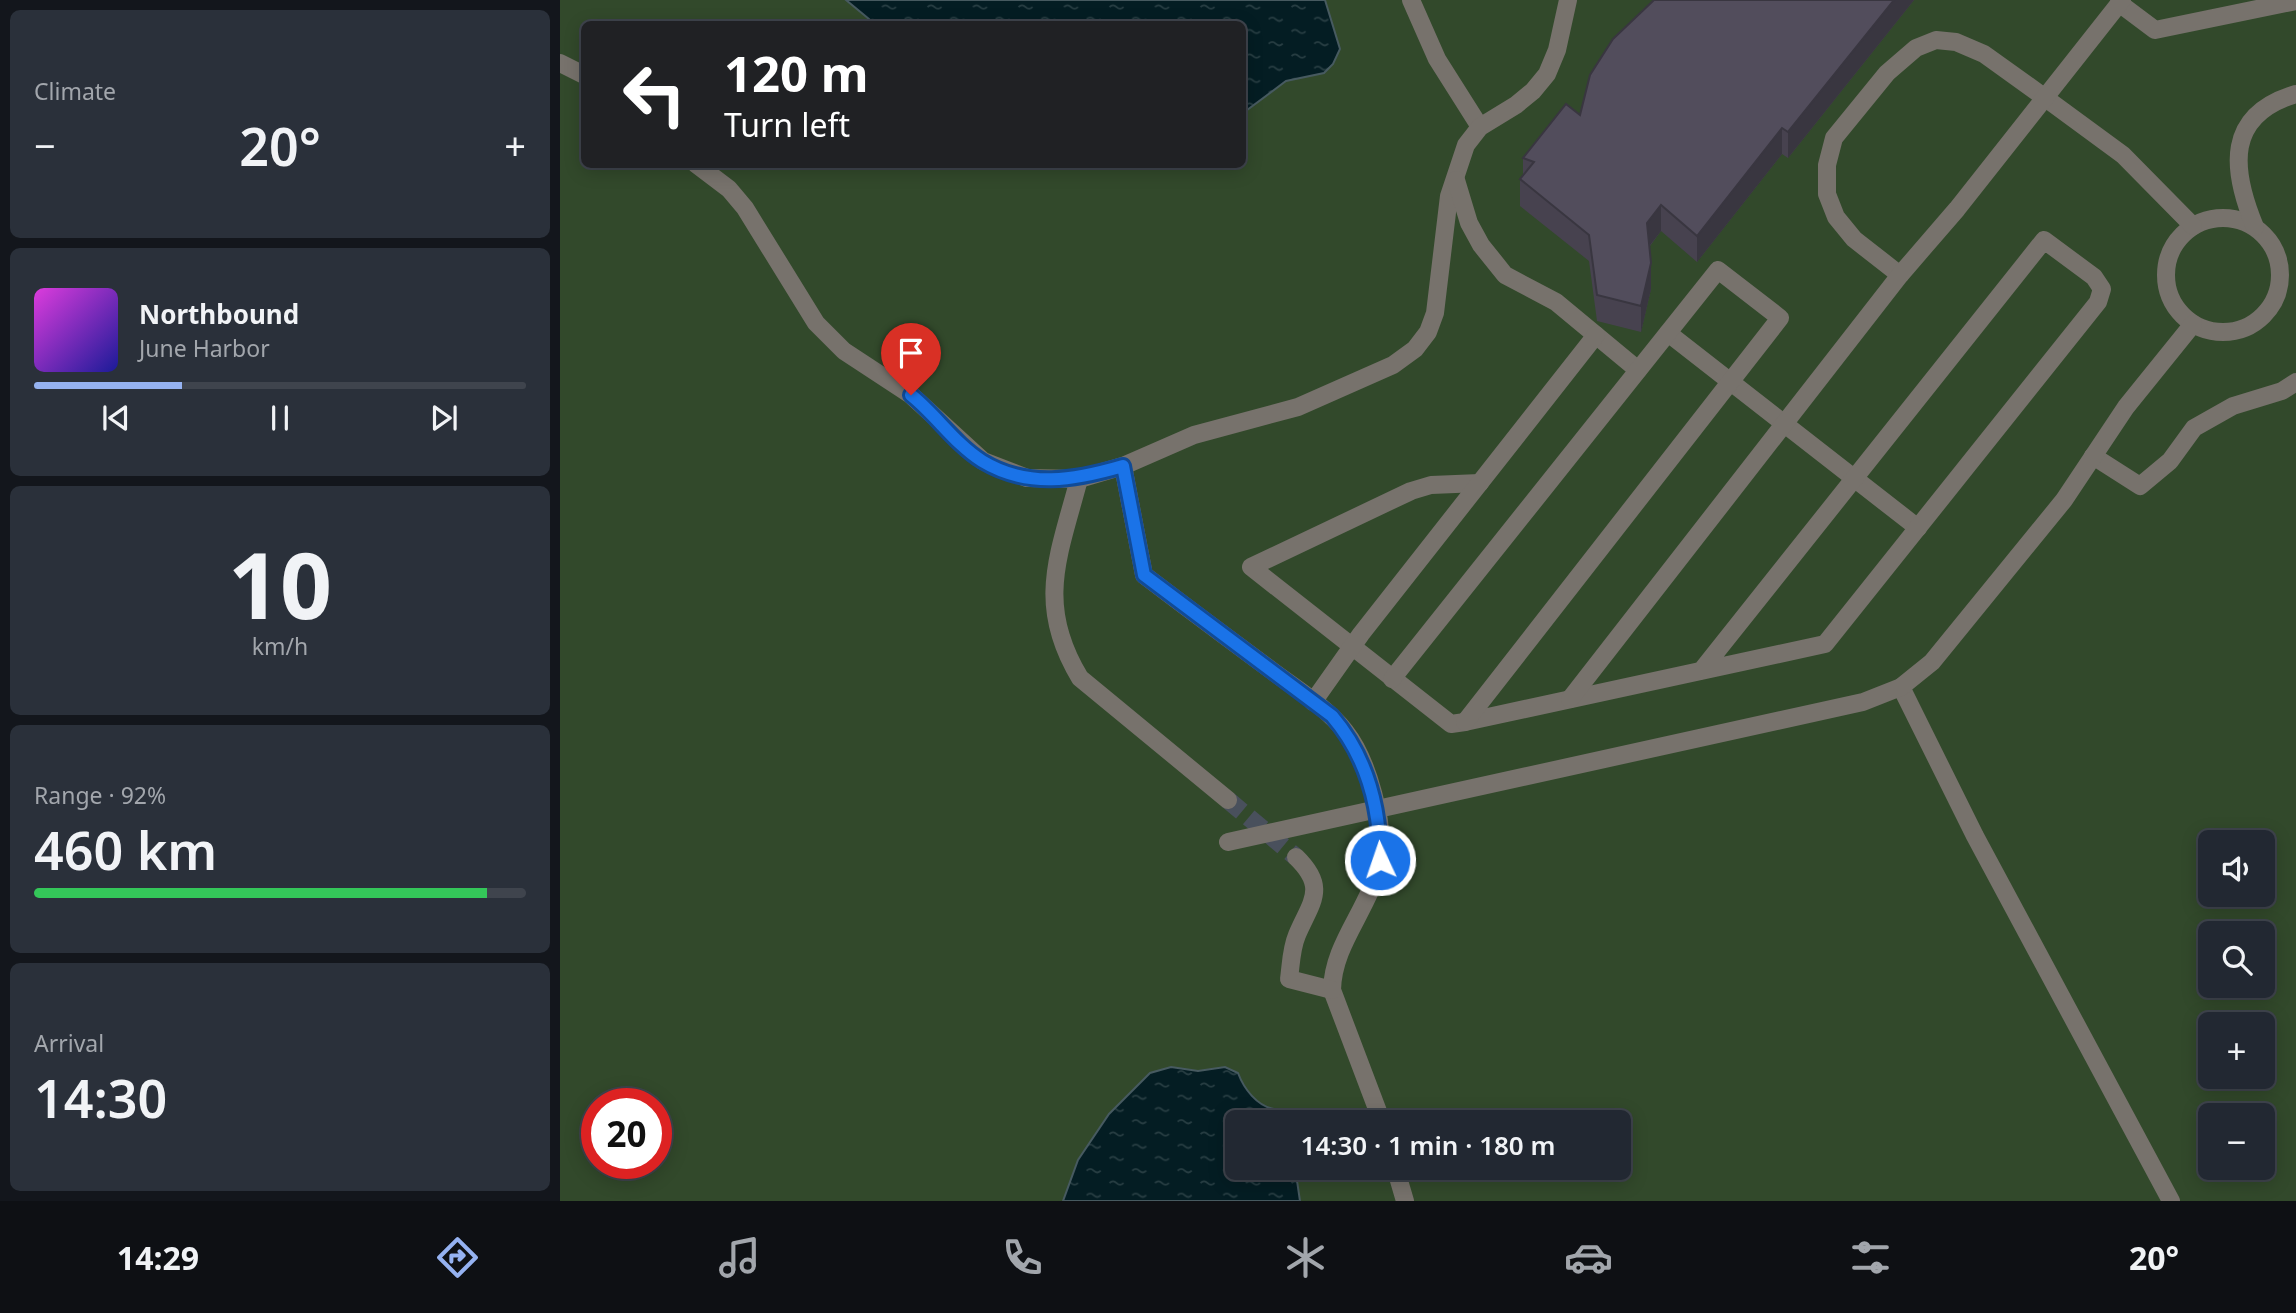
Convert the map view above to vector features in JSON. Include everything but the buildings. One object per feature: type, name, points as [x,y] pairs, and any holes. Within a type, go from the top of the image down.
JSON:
[{"type":"lane","points":[[1411,0],[1437,59],[1480,127]]},
{"type":"lane","points":[[701,168],[729,189],[745,208],[816,323],[844,351],[921,404],[983,461],[1027,478],[1079,479],[1123,466],[1194,435],[1298,407],[1382,371],[1415,349],[1428,332],[1435,313],[1443,235],[1455,174],[1466,145],[1480,127],[1516,105],[1533,91],[1546,74],[1557,50],[1568,0]]},
{"type":"lane","points":[[1570,699],[1900,275],[1957,209],[2120,2],[2155,30],[2296,1]]},
{"type":"lane","points":[[1900,275],[1854,239],[1836,217],[1827,184],[1827,164],[1834,138],[1887,73],[1916,48],[1936,40],[1956,42],[1984,54],[2044,97],[2123,155],[2193,226]]},
{"type":"lane","points":[[560,63],[581,74]]},
{"type":"lane","points":[[2255,227],[2242,196],[2239,146],[2246,126],[2259,111],[2276,100],[2296,94]]},
{"type":"lane","points":[[1455,174],[1469,223],[1493,262],[1505,275],[1556,302],[1638,370]]},
{"type":"lane","points":[[2218,217],[2237,219],[2255,227],[2269,240],[2278,258],[2281,276],[2277,296],[2268,312],[2254,324],[2237,332],[2218,333],[2193,324],[2172,303],[2166,285],[2166,267],[2172,248],[2193,226],[2218,217]]},
{"type":"lane","points":[[1480,483],[1438,484],[1411,491],[1251,567],[1451,724],[1465,722],[1570,699],[1701,671],[1825,644],[2098,302],[2102,289],[2094,277],[2044,240],[1701,671]]},
{"type":"lane","points":[[1392,679],[1718,270],[1780,318],[1465,722]]},
{"type":"lane","points":[[2277,296],[2296,298]]},
{"type":"lane","points":[[1227,842],[1863,702],[1901,687],[1932,662],[1995,587],[2064,500],[2126,407],[2193,324]]},
{"type":"lane","points":[[1668,332],[1918,528]]},
{"type":"lane","points":[[1313,702],[1595,335]]},
{"type":"lane","points":[[2094,456],[2140,486],[2170,461],[2181,442],[2203,422],[2233,406],[2282,391],[2296,382]]},
{"type":"lane","points":[[1123,466],[1144,575],[1332,716],[1357,749],[1376,810],[1380,860],[1373,884],[1340,952],[1333,973],[1332,990],[1377,1110]]},
{"type":"lane","points":[[1079,479],[1054,571],[1053,596],[1065,654],[1080,678],[1228,800]]},
{"type":"lane","points":[[1901,687],[1975,836],[2171,1201]]},
{"type":"lane","points":[[1296,857],[1311,873],[1315,898],[1296,936],[1289,979],[1332,990]]},
{"type":"lane","points":[[1399,1180],[1405,1201]]},
{"type":"green space","points":[[560,0],[2296,0],[2296,1201],[560,1201]]},
{"type":"water","points":[[846,0],[1325,0],[1340,49],[1333,64],[1324,73],[1286,81],[1246,111],[1246,21],[871,21]]},
{"type":"water","points":[[1171,1067],[1198,1071],[1225,1067],[1238,1073],[1257,1101],[1275,1110],[1225,1110],[1225,1180],[1297,1180],[1300,1201],[1063,1201],[1078,1160],[1109,1114],[1150,1073]]},
{"type":"tunnel","points":[[1228,800],[1296,857]]},
{"type":"route","points":[[911,395],[960,443],[983,461],[1027,478],[1049,481],[1079,479],[1123,466],[1144,575],[1332,716],[1346,732],[1357,749],[1370,784],[1380,837],[1380,860]]}]
